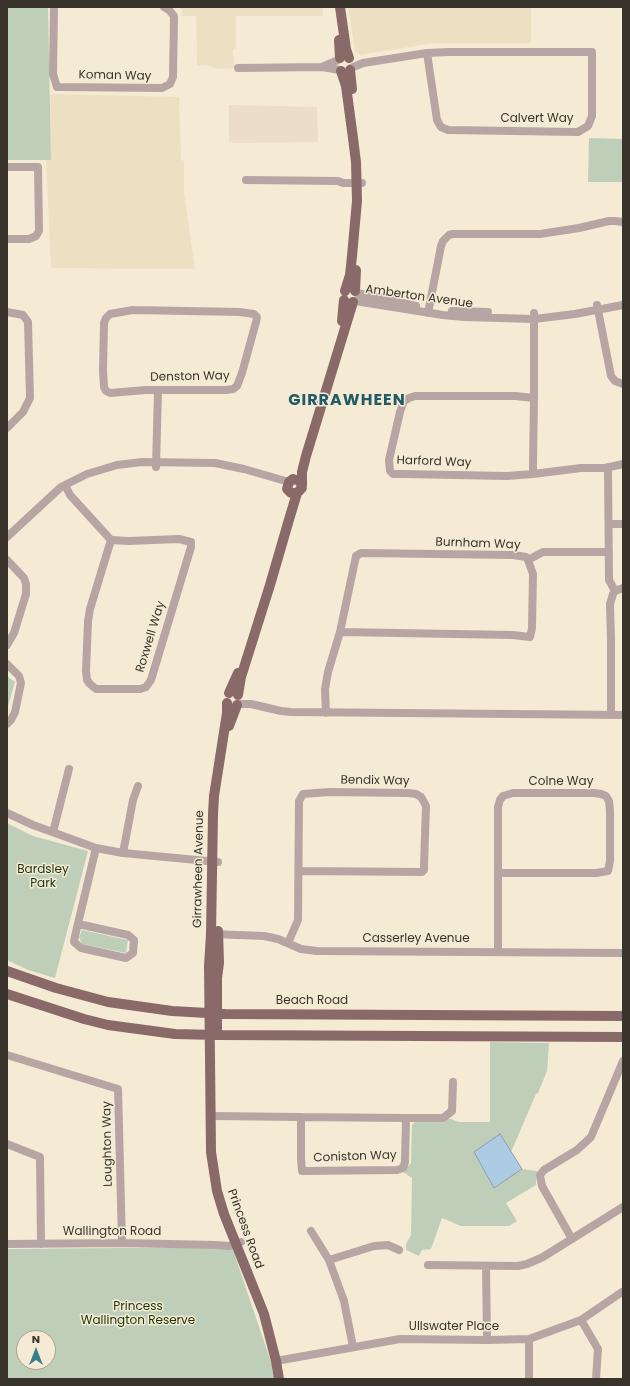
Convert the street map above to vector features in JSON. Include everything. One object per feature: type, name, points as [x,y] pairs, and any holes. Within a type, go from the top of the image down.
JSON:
[{"type":"main road","name":"Girrawheen Avenue","points":[[214,1035],[214,1014],[209,966],[214,934],[215,861],[220,792],[230,724],[235,700],[297,469],[351,296],[360,250],[362,228],[359,181],[361,151],[353,102],[345,64],[340,49],[335,7]]},
{"type":"main road","name":"Girrawheen Avenue","points":[[340,7],[346,49],[345,64]]},
{"type":"main road","name":"Beach Road","points":[[7,971],[56,988],[108,1002],[172,1011],[214,1014],[623,1016]]},
{"type":"main road","points":[[7,994],[84,1019],[108,1025],[175,1034],[623,1037]]},
{"type":"main road","name":"Princess Road","points":[[214,1035],[211,1152],[217,1191],[224,1214],[237,1239],[264,1314],[285,1379]]},
{"type":"main road","name":"Princess Road","points":[[279,1360],[279,1379]]},
{"type":"street","name":"Koman Way","points":[[54,7],[53,74],[57,87],[162,88],[170,84],[173,77],[174,16],[164,7]]},
{"type":"street","name":"Calvert Way","points":[[238,68],[322,67],[363,63],[427,53],[448,52],[592,52],[592,116],[588,126],[578,132],[448,130],[441,127],[437,120],[427,53]]},
{"type":"street","points":[[7,167],[38,167],[39,231],[36,236],[29,239],[7,239]]},
{"type":"street","points":[[246,180],[338,181],[343,183],[359,181]]},
{"type":"street","points":[[429,311],[441,246],[443,241],[449,235],[540,234],[566,231],[609,221],[623,222]]},
{"type":"street","name":"Amberton Avenue","points":[[351,296],[429,311],[534,316],[562,311],[623,304]]},
{"type":"street","name":"Amberton Avenue","points":[[598,307],[623,300]]},
{"type":"street","points":[[598,307],[612,376],[616,381],[623,384]]},
{"type":"street","name":"Denston Way","points":[[133,310],[240,312],[254,314],[256,317],[256,322],[240,380],[234,389],[158,390],[116,393],[106,391],[104,387],[103,371],[104,323],[110,314],[133,310]]},
{"type":"street","points":[[7,312],[23,314],[28,322],[30,398],[23,412],[7,428]]},
{"type":"street","points":[[534,316],[533,474],[581,468],[605,468],[623,464]]},
{"type":"street","points":[[156,465],[158,390]]},
{"type":"street","name":"Harford Way","points":[[533,474],[507,476],[393,474],[389,468],[389,460],[400,412],[404,401],[409,398],[415,396],[492,396],[534,398]]},
{"type":"street","points":[[7,537],[55,491],[116,470],[156,465],[219,468],[293,487]]},
{"type":"street","points":[[608,467],[609,580],[619,590],[611,597],[610,604],[611,715]]},
{"type":"street","points":[[66,487],[70,495],[111,540]]},
{"type":"street","points":[[7,544],[66,487]]},
{"type":"street","points":[[609,524],[623,524]]},
{"type":"street","name":"Roxwell Way","points":[[180,539],[191,542],[191,547],[151,680],[146,686],[140,689],[96,689],[87,680],[88,621],[90,609],[111,540],[129,541],[180,539]]},
{"type":"street","points":[[528,560],[543,552],[609,552]]},
{"type":"street","name":"Burnham Way","points":[[326,713],[325,689],[327,678],[340,632],[356,556],[361,553],[513,555],[526,557],[533,574],[532,628],[530,637],[513,635],[340,632]]},
{"type":"street","points":[[7,560],[24,578],[26,584],[26,594],[14,633],[7,645]]},
{"type":"street","points":[[7,664],[19,676],[21,683],[14,712],[11,720],[7,724]]},
{"type":"street","points":[[235,700],[281,711],[326,713],[623,715]]},
{"type":"street","points":[[53,832],[69,769]]},
{"type":"street","points":[[123,853],[133,800],[138,786]]},
{"type":"street","name":"Bendix Way","points":[[288,943],[298,920],[299,801],[303,794],[329,792],[408,793],[416,794],[421,797],[424,802],[426,806],[424,870],[422,872],[299,871]]},
{"type":"street","name":"Colne Way","points":[[498,873],[604,873],[608,871],[610,861],[610,811],[609,801],[606,796],[594,793],[513,793],[503,796],[500,800],[498,806],[498,873],[498,952]]},
{"type":"street","points":[[7,813],[33,825],[96,848],[123,853],[215,861]]},
{"type":"street","points":[[78,924],[128,935],[134,940],[133,953],[126,958],[81,948],[74,942],[78,924],[96,848]]},
{"type":"street","name":"Casserley Avenue","points":[[214,934],[264,936],[288,943],[301,949],[317,951],[623,953]]},
{"type":"street","name":"Loughton Way","points":[[7,1055],[118,1089],[122,1243]]},
{"type":"street","points":[[572,1239],[542,1186],[540,1174],[577,1150],[591,1137],[623,1061]]},
{"type":"street","points":[[212,1116],[443,1118],[452,1111],[453,1082]]},
{"type":"street","name":"Coniston Way","points":[[301,1117],[302,1171],[397,1170],[403,1168],[406,1162],[406,1118]]},
{"type":"street","points":[[7,1144],[40,1157],[41,1244]]},
{"type":"street","points":[[428,1265],[518,1266],[527,1264],[543,1258],[623,1207]]},
{"type":"street","points":[[311,1231],[329,1260],[344,1301],[352,1347]]},
{"type":"street","name":"Wallington Road","points":[[7,1244],[122,1243],[229,1246],[237,1239]]},
{"type":"street","points":[[329,1260],[374,1246],[388,1245],[399,1250]]},
{"type":"street","points":[[486,1266],[487,1340]]},
{"type":"street","name":"Ullswater Place","points":[[279,1360],[400,1338],[487,1340],[529,1338],[581,1320],[622,1292]]},
{"type":"street","points":[[581,1320],[598,1349],[596,1379]]},
{"type":"street","points":[[529,1338],[529,1379]]},
{"type":"shaded area","points":[[181,7],[322,7],[323,16],[236,16],[236,49],[233,49],[234,68],[217,69],[207,65],[197,66],[196,16],[182,16]]},
{"type":"shaded area","points":[[348,7],[531,7],[531,43],[434,43],[360,55],[355,51]]},
{"type":"shaded area","points":[[50,94],[179,97],[181,160],[184,161],[184,193],[195,269],[51,268],[46,160],[51,160]]},
{"type":"shaded area","points":[[229,105],[317,107],[318,142],[234,143],[229,141]]},
{"type":"green space","points":[[7,7],[48,7],[51,160],[7,160]]},
{"type":"green space","points":[[589,138],[623,139],[623,187],[622,182],[588,182]]},
{"type":"green space","points":[[7,676],[15,682],[7,710]]},
{"type":"green space","name":"Bardsley Park","points":[[7,823],[33,836],[88,851],[55,978],[28,970],[7,960]]},
{"type":"green space","points":[[82,930],[128,940],[126,953],[82,944],[79,937]]},
{"type":"green space","points":[[490,1042],[549,1043],[547,1071],[511,1152],[500,1134],[494,1187],[522,1169],[537,1171],[536,1185],[506,1203],[517,1221],[509,1226],[461,1226],[442,1218],[431,1249],[422,1250],[419,1256],[406,1250],[406,1244],[411,1235],[412,1178],[403,1172],[411,1163],[412,1125],[417,1120],[451,1119],[459,1122],[490,1122]]},
{"type":"green space","name":"Princess Wallington Reserve","points":[[232,1247],[272,1365],[274,1379],[7,1379],[7,1249]]},
{"type":"water","points":[[500,1134],[522,1169],[494,1188],[474,1152]]},
{"type":"district","name":"GIRRAWHEEN","points":[[347,401]]}]
